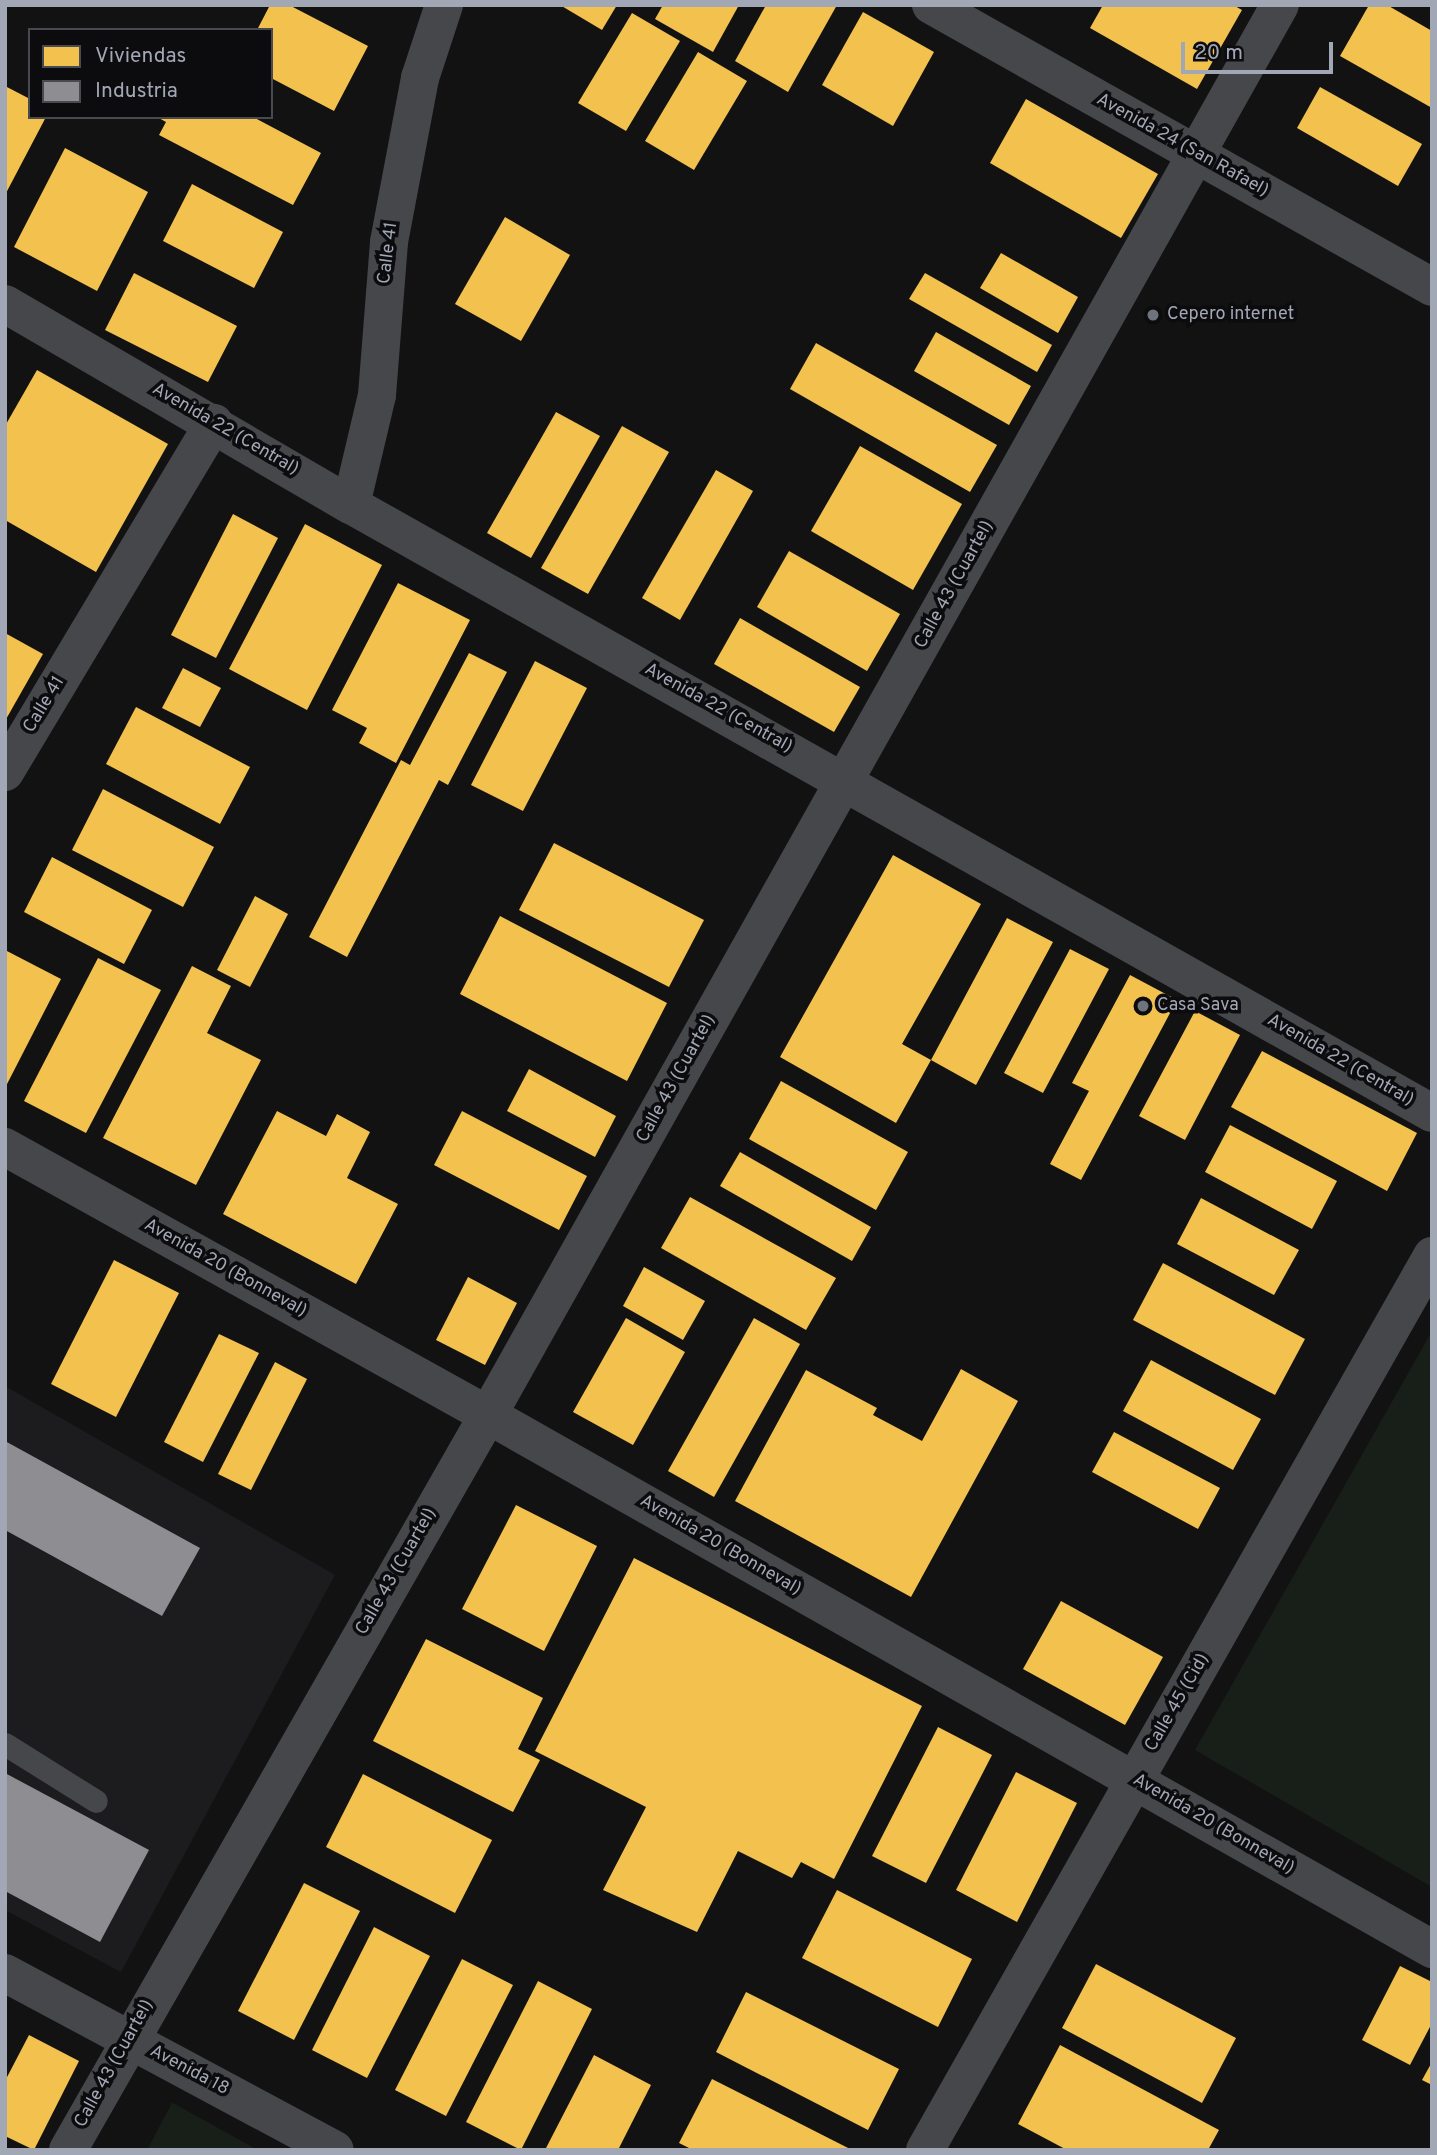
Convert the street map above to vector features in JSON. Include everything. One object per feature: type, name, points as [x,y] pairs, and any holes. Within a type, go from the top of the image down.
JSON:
[{"type":"street","name":"Calle 41","points":[[351,505],[377,395],[389,242],[420,78],[444,5]]},
{"type":"street","name":"Avenida 24 (San Rafael)","points":[[931,5],[1432,287]]},
{"type":"street","name":"Calle 43 (Cuartel)","points":[[68,2150],[129,2039],[488,1415],[1280,5]]},
{"type":"street","name":"Avenida 22 (Central)","points":[[5,304],[351,505],[845,780],[1432,1113]]},
{"type":"street","name":"Calle 41","points":[[5,772],[214,423]]},
{"type":"street","name":"Avenida 20 (Bonneval)","points":[[5,1147],[488,1415],[1432,1950]]},
{"type":"street","name":"Calle 45 (Cid)","points":[[925,2150],[1432,1256]]},
{"type":"street","name":"Avenida 18","points":[[5,1973],[335,2150]]},
{"type":"lane","points":[[5,1744],[96,1801]]},
{"type":"shaded area","points":[[1432,1331],[1432,1887],[1195,1750]]},
{"type":"shaded area","points":[[5,1386],[335,1575],[121,1972],[5,1910]]},
{"type":"shaded area","points":[[173,2103],[258,2150],[147,2150]]},
{"type":"building: Viviendas","points":[[270,5],[289,5],[368,46],[334,111],[273,79],[273,28],[258,28]]},
{"type":"building: Viviendas","points":[[560,5],[617,5],[602,30]]},
{"type":"building: Viviendas","points":[[663,5],[739,5],[713,52],[655,19]]},
{"type":"building: Viviendas","points":[[766,5],[837,5],[788,92],[735,61]]},
{"type":"building: Viviendas","points":[[1103,5],[1233,5],[1242,10],[1197,89],[1090,28]]},
{"type":"building: Viviendas","points":[[1369,5],[1387,5],[1432,31],[1432,108],[1340,56]]},
{"type":"building: Viviendas","points":[[863,12],[934,52],[893,126],[822,85]]},
{"type":"building: Viviendas","points":[[632,13],[680,41],[626,131],[578,103]]},
{"type":"building: Viviendas","points":[[698,52],[747,81],[694,170],[645,141]]},
{"type":"building: Viviendas","points":[[5,86],[28,98],[28,119],[45,119],[5,195]]},
{"type":"building: Viviendas","points":[[1320,87],[1422,144],[1398,186],[1297,128]]},
{"type":"building: Viviendas","points":[[1026,99],[1158,174],[1121,238],[990,163]]},
{"type":"building: Viviendas","points":[[161,119],[257,119],[321,153],[293,205],[159,135],[166,122]]},
{"type":"building: Viviendas","points":[[65,148],[148,192],[97,291],[14,247]]},
{"type":"building: Viviendas","points":[[192,184],[283,232],[254,288],[163,241]]},
{"type":"building: Viviendas","points":[[505,217],[570,255],[521,341],[455,304]]},
{"type":"building: Viviendas","points":[[1001,253],[1078,297],[1058,333],[980,288]]},
{"type":"building: Viviendas","points":[[134,273],[237,326],[208,382],[105,330]]},
{"type":"building: Viviendas","points":[[925,273],[1052,345],[1037,372],[909,299]]},
{"type":"building: Viviendas","points":[[936,332],[1031,386],[1009,425],[914,371]]},
{"type":"building: Viviendas","points":[[816,343],[997,445],[970,492],[790,389]]},
{"type":"building: Viviendas","points":[[37,370],[168,444],[96,572],[5,520],[5,426]]},
{"type":"building: Viviendas","points":[[556,412],[600,436],[531,558],[487,533]]},
{"type":"building: Viviendas","points":[[622,426],[669,452],[588,594],[541,568]]},
{"type":"building: Viviendas","points":[[860,446],[962,504],[913,590],[811,531]]},
{"type":"building: Viviendas","points":[[716,470],[753,491],[680,620],[642,598]]},
{"type":"building: Viviendas","points":[[233,514],[278,538],[216,658],[171,635]]},
{"type":"building: Viviendas","points":[[305,524],[382,565],[307,710],[229,669]]},
{"type":"building: Viviendas","points":[[789,551],[900,614],[867,671],[757,607]]},
{"type":"building: Viviendas","points":[[398,583],[470,620],[396,763],[359,743],[367,728],[332,710]]},
{"type":"building: Viviendas","points":[[740,618],[860,687],[834,732],[714,664]]},
{"type":"building: Viviendas","points":[[5,633],[43,654],[5,721]]},
{"type":"building: Viviendas","points":[[469,653],[507,672],[448,785],[439,780],[347,957],[309,937],[401,760],[410,765]]},
{"type":"building: Viviendas","points":[[535,661],[587,688],[523,811],[471,785]]},
{"type":"building: Viviendas","points":[[183,668],[221,688],[200,727],[162,708]]},
{"type":"building: Viviendas","points":[[136,707],[250,767],[220,824],[106,764]]},
{"type":"building: Viviendas","points":[[103,789],[214,847],[183,907],[72,850]]},
{"type":"building: Viviendas","points":[[554,843],[704,920],[669,987],[519,910]]},
{"type":"building: Viviendas","points":[[893,855],[981,904],[902,1044],[931,1060],[896,1123],[780,1057]]},
{"type":"building: Viviendas","points":[[52,857],[152,910],[124,964],[24,912]]},
{"type":"building: Viviendas","points":[[255,896],[288,914],[250,987],[217,970]]},
{"type":"building: Viviendas","points":[[500,916],[667,1003],[627,1081],[460,994]]},
{"type":"building: Viviendas","points":[[1007,918],[1053,942],[976,1085],[931,1060]]},
{"type":"building: Viviendas","points":[[1070,949],[1109,969],[1043,1093],[1004,1073]]},
{"type":"building: Viviendas","points":[[5,950],[61,979],[5,1088]]},
{"type":"building: Viviendas","points":[[98,958],[161,990],[86,1133],[24,1101]]},
{"type":"building: Viviendas","points":[[192,966],[231,986],[207,1033],[261,1060],[196,1185],[103,1138]]},
{"type":"building: Viviendas","points":[[1130,975],[1177,1000],[1081,1180],[1050,1164],[1089,1091],[1072,1083]]},
{"type":"building: Viviendas","points":[[1195,1011],[1240,1035],[1185,1140],[1139,1116]]},
{"type":"building: Viviendas","points":[[1262,1051],[1417,1133],[1387,1191],[1231,1107]]},
{"type":"building: Viviendas","points":[[529,1069],[616,1116],[595,1157],[507,1111]]},
{"type":"building: Viviendas","points":[[781,1081],[908,1152],[876,1210],[749,1139]]},
{"type":"building: Viviendas","points":[[277,1111],[326,1136],[337,1114],[370,1132],[347,1178],[398,1204],[356,1284],[223,1214]]},
{"type":"building: Viviendas","points":[[462,1111],[587,1176],[559,1230],[434,1165]]},
{"type":"building: Viviendas","points":[[1230,1125],[1337,1181],[1312,1229],[1205,1172]]},
{"type":"building: Viviendas","points":[[740,1152],[871,1227],[852,1261],[720,1186]]},
{"type":"building: Viviendas","points":[[690,1197],[836,1278],[806,1330],[661,1248]]},
{"type":"building: Viviendas","points":[[1201,1198],[1299,1250],[1274,1295],[1177,1244]]},
{"type":"building: Viviendas","points":[[114,1260],[179,1293],[116,1417],[51,1384]]},
{"type":"building: Viviendas","points":[[1163,1263],[1305,1339],[1275,1395],[1133,1320]]},
{"type":"building: Viviendas","points":[[644,1267],[705,1301],[683,1340],[623,1306]]},
{"type":"building: Viviendas","points":[[468,1277],[517,1303],[485,1365],[436,1340]]},
{"type":"building: Viviendas","points":[[626,1318],[685,1352],[633,1445],[573,1412]]},
{"type":"building: Viviendas","points":[[754,1318],[800,1344],[714,1497],[668,1471]]},
{"type":"building: Viviendas","points":[[219,1334],[259,1353],[203,1462],[164,1442]]},
{"type":"building: Viviendas","points":[[1151,1360],[1261,1419],[1233,1470],[1123,1411]]},
{"type":"building: Viviendas","points":[[275,1362],[307,1379],[251,1490],[218,1474]]},
{"type":"building: Viviendas","points":[[961,1369],[1018,1401],[911,1597],[735,1501],[806,1370],[877,1408],[873,1415],[922,1441]]},
{"type":"building: Viviendas","points":[[1114,1432],[1220,1488],[1198,1529],[1092,1472]]},
{"type":"building: Viviendas","points":[[516,1505],[597,1546],[544,1651],[462,1609]]},
{"type":"building: Viviendas","points":[[634,1558],[922,1706],[834,1879],[801,1862],[792,1878],[738,1851],[697,1932],[603,1890],[646,1807],[535,1751]]},
{"type":"building: Viviendas","points":[[1061,1601],[1163,1657],[1125,1725],[1023,1669]]},
{"type":"building: Viviendas","points":[[426,1639],[543,1698],[518,1749],[540,1760],[513,1812],[373,1741]]},
{"type":"building: Viviendas","points":[[938,1727],[992,1755],[926,1883],[872,1856]]},
{"type":"building: Viviendas","points":[[1016,1772],[1077,1803],[1017,1922],[956,1890]]},
{"type":"building: Viviendas","points":[[363,1774],[492,1840],[455,1913],[326,1847]]},
{"type":"building: Viviendas","points":[[304,1883],[360,1911],[294,2040],[238,2011]]},
{"type":"building: Viviendas","points":[[837,1890],[972,1959],[938,2027],[802,1958]]},
{"type":"building: Viviendas","points":[[374,1927],[430,1956],[367,2078],[312,2050]]},
{"type":"building: Viviendas","points":[[462,1959],[513,1985],[446,2116],[395,2090]]},
{"type":"building: Viviendas","points":[[1096,1964],[1236,2038],[1202,2103],[1062,2028]]},
{"type":"building: Viviendas","points":[[1400,1966],[1432,1982],[1432,2023],[1410,2065],[1362,2040]]},
{"type":"building: Viviendas","points":[[538,1981],[592,2009],[521,2150],[466,2122]]},
{"type":"building: Viviendas","points":[[746,1992],[899,2069],[868,2130],[716,2052]]},
{"type":"building: Viviendas","points":[[29,2035],[79,2061],[34,2150],[5,2136],[5,2081]]},
{"type":"building: Viviendas","points":[[1060,2045],[1219,2130],[1208,2150],[1067,2150],[1018,2124]]},
{"type":"building: Viviendas","points":[[594,2055],[651,2085],[618,2150],[545,2150]]},
{"type":"building: Viviendas","points":[[1432,2062],[1432,2085],[1422,2080]]},
{"type":"building: Viviendas","points":[[712,2079],[852,2150],[693,2150],[679,2143]]},
{"type":"building: Industria","points":[[5,1441],[200,1548],[162,1616],[5,1530]]},
{"type":"building: Industria","points":[[5,1773],[149,1850],[100,1942],[5,1891]]},
{"type":"place","name":"Cepero internet","points":[[1153,315]]},
{"type":"place","name":"Casa Sava","points":[[1143,1006]]}]
